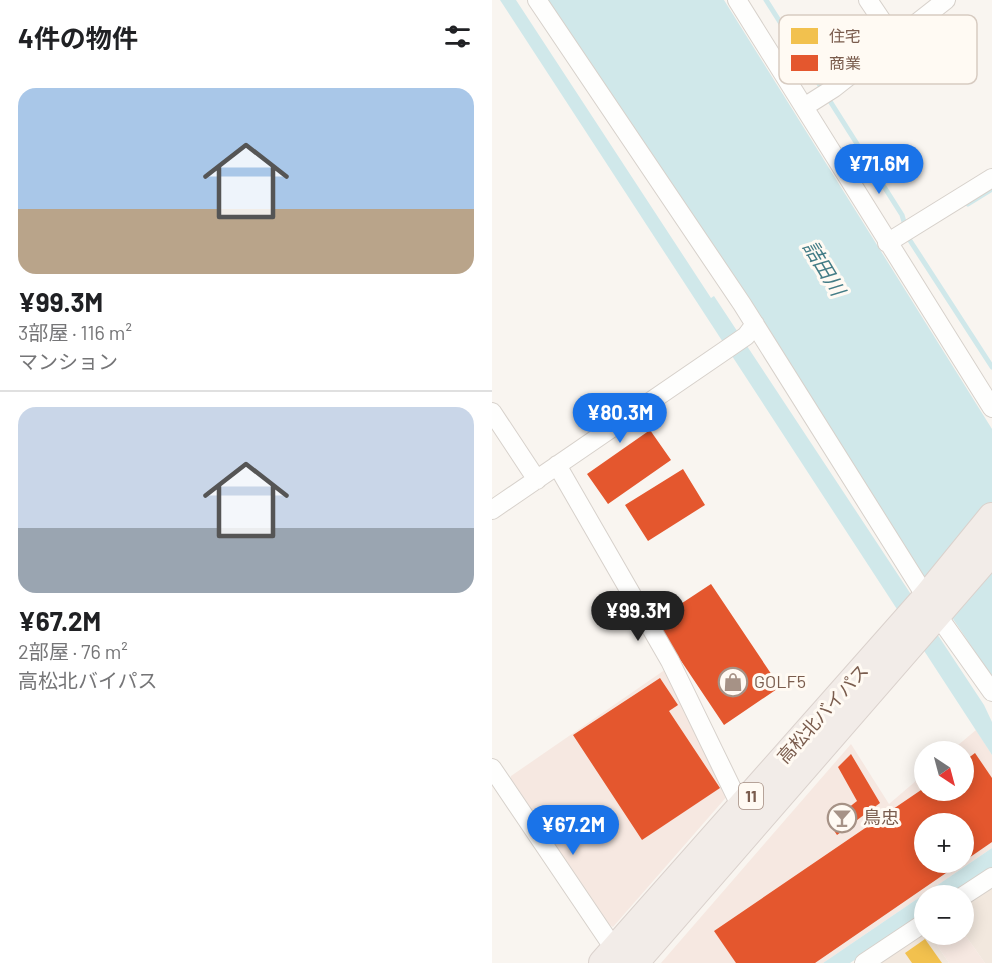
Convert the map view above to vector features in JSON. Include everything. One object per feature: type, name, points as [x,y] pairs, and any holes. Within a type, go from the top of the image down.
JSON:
[{"type":"highway","name":"高松北バイパス","points":[[932,607],[992,517]]},
{"type":"highway","name":"高松北バイパス","points":[[619,960],[932,607],[992,551]]},
{"type":"highway","name":"高松北バイパス","points":[[619,960],[741,807],[905,638]]},
{"type":"street","points":[[537,0],[932,607],[992,692]]},
{"type":"street","points":[[737,0],[779,60]]},
{"type":"street","points":[[868,0],[878,15]]},
{"type":"street","points":[[927,15],[946,0]]},
{"type":"street","points":[[796,84],[992,408]]},
{"type":"street","points":[[810,104],[839,84]]},
{"type":"street","points":[[892,240],[992,178]]},
{"type":"street","points":[[492,510],[728,348],[750,330]]},
{"type":"street","points":[[492,412],[537,480]]},
{"type":"street","points":[[557,465],[670,661],[741,807]]},
{"type":"street","points":[[492,768],[619,960]]},
{"type":"street","points":[[974,889],[992,877]]},
{"type":"street","points":[[864,963],[914,930]]},
{"type":"shaded area","points":[[669,667],[729,794],[613,927],[606,923],[510,782],[511,776]]},
{"type":"shaded area","points":[[976,730],[992,755],[992,848],[974,860],[974,813],[914,813],[914,873],[955,873],[938,885],[914,885],[914,901],[823,963],[661,963],[851,744],[889,804],[914,783],[914,801],[974,801],[974,741],[963,741]]},
{"type":"shaded area","points":[[992,883],[992,963],[985,963],[972,945],[974,895]]},
{"type":"shaded area","points":[[914,937],[914,945],[937,945],[949,963],[875,963]]},
{"type":"shaded area","points":[[937,945],[972,945],[985,963],[949,963]]},
{"type":"water","points":[[500,0],[516,0],[711,298],[714,296],[984,705],[992,722],[992,755]]},
{"type":"water","name":"詰田川","points":[[547,0],[724,0],[992,429],[992,677],[755,324]]},
{"type":"water","points":[[992,848],[992,868],[966,885],[938,885],[955,873],[974,873],[974,860]]},
{"type":"water","points":[[914,901],[914,921],[850,963],[823,963]]},
{"type":"building: 住宅","points":[[916,945],[929,945],[942,963],[912,963],[905,953]]},
{"type":"building: 商業","points":[[650,430],[671,460],[608,504],[587,474]]},
{"type":"building: 商業","points":[[683,469],[705,505],[648,541],[625,505]]},
{"type":"building: 商業","points":[[711,584],[780,687],[724,725],[651,616],[666,606],[670,611]]},
{"type":"building: 商業","points":[[660,678],[678,705],[669,711],[720,788],[642,840],[573,735]]},
{"type":"building: 商業","points":[[851,754],[880,803],[837,835],[829,823],[857,801],[838,767]]},
{"type":"building: 商業","points":[[974,754],[992,778],[992,842],[974,854],[974,813],[914,813],[914,873],[946,873],[929,885],[914,885],[914,895],[815,963],[736,963],[714,931],[914,795],[914,801],[974,801]]},
{"type":"waterway","points":[[766,0],[779,21]]},
{"type":"waterway","points":[[819,84],[902,215],[909,239],[992,367]]},
{"type":"waterway","points":[[968,204],[992,189]]},
{"type":"place","name":"GOLF5","points":[[733,682]]},
{"type":"place","name":"鳥忠","points":[[842,818]]}]
